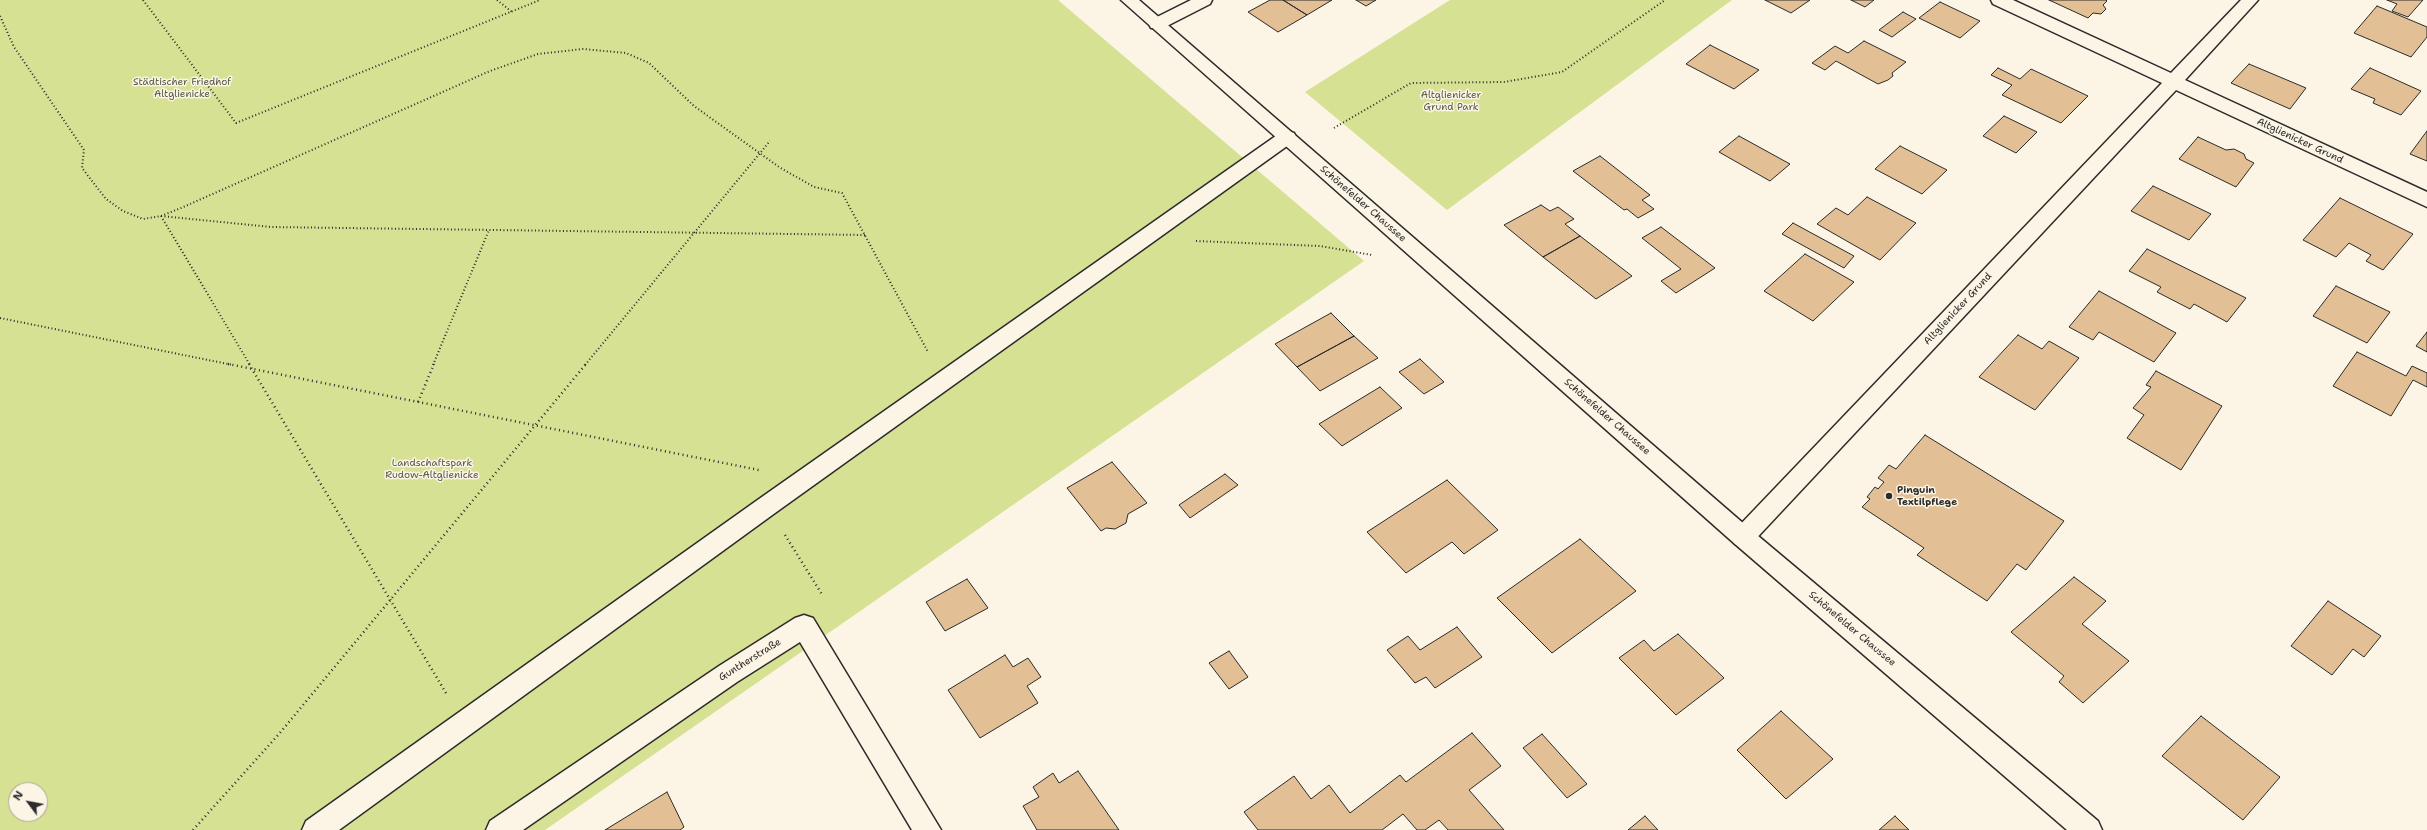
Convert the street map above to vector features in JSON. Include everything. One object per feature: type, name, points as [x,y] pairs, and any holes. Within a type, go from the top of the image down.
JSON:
[{"type":"street","name":"Schönefelder Chaussee","points":[[1129,0],[1743,537],[2088,830]]},
{"type":"street","points":[[1157,24],[1204,0]]},
{"type":"street","name":"Altglienicker Grund","points":[[1999,0],[2427,200]]},
{"type":"street","name":"Altglienicker Grund","points":[[1743,537],[2250,0]]},
{"type":"street","points":[[316,830],[464,722],[1287,137]]},
{"type":"street","name":"Guntherstraße","points":[[500,830],[728,674],[804,626],[927,830]]},
{"type":"path","points":[[143,0],[236,123],[540,0]]},
{"type":"path","points":[[497,0],[512,12]]},
{"type":"path","points":[[1334,128],[1411,83],[1504,82],[1562,72],[1665,0]]},
{"type":"path","points":[[0,16],[14,47],[84,150],[82,168],[106,199],[123,211],[143,219],[161,216],[490,71],[538,54],[583,48],[626,53],[649,63],[694,106],[759,154],[814,187],[842,193],[944,382]]},
{"type":"path","points":[[192,830],[279,734],[770,141]]},
{"type":"path","points":[[161,216],[270,227],[866,235]]},
{"type":"path","points":[[161,216],[464,722]]},
{"type":"path","points":[[418,402],[489,230]]},
{"type":"path","points":[[1144,239],[1320,246],[1378,256]]},
{"type":"path","points":[[0,318],[806,479]]},
{"type":"path","points":[[767,506],[823,596]]},
{"type":"green space","name":"Landschaftspark Rudow-Altglienicke","points":[[0,0],[1058,0],[1364,261],[545,830],[0,830]]},
{"type":"green space","name":"Altglienicker Grund Park","points":[[1450,0],[1732,0],[1447,210],[1305,92]]},
{"type":"building","points":[[1270,0],[1283,0],[1307,15],[1278,32],[1248,12]]},
{"type":"building","points":[[1283,0],[1332,0],[1307,15]]},
{"type":"building","points":[[1356,0],[1376,0],[1366,6]]},
{"type":"building","points":[[1765,0],[1810,0],[1791,13]]},
{"type":"building","points":[[1851,0],[1874,0],[1865,7]]},
{"type":"building","points":[[2049,0],[2107,1],[2103,5],[2106,9],[2101,14],[2093,13],[2088,18]]},
{"type":"building","points":[[2387,0],[2423,0],[2408,17],[2392,11],[2397,4]]},
{"type":"building","points":[[1940,2],[1980,21],[1960,38],[1919,18]]},
{"type":"building","points":[[2377,6],[2427,27],[2427,37],[2411,57],[2354,33]]},
{"type":"building","points":[[1903,12],[1916,19],[1892,37],[1879,30]]},
{"type":"building","points":[[1864,41],[1906,62],[1892,73],[1893,76],[1888,80],[1878,84],[1836,61],[1825,70],[1812,63],[1835,46],[1848,53]]},
{"type":"building","points":[[1710,45],[1759,70],[1734,89],[1686,64]]},
{"type":"building","points":[[2249,64],[2306,88],[2290,109],[2231,83]]},
{"type":"building","points":[[1998,68],[2020,79],[2031,69],[2088,96],[2061,123],[2002,95],[2012,85],[1991,75]]},
{"type":"building","points":[[2370,68],[2421,91],[2401,115],[2373,103],[2375,99],[2351,89]]},
{"type":"building","points":[[2004,116],[2037,132],[2016,153],[1983,136]]},
{"type":"building","points":[[2427,131],[2427,161],[2410,154]]},
{"type":"building","points":[[1739,136],[1790,164],[1770,181],[1719,152]]},
{"type":"building","points":[[2198,137],[2226,150],[2234,149],[2244,154],[2246,159],[2254,163],[2236,187],[2179,159]]},
{"type":"building","points":[[1900,146],[1947,170],[1922,194],[1875,169]]},
{"type":"building","points":[[1600,156],[1650,195],[1642,200],[1654,209],[1638,218],[1627,209],[1624,210],[1573,171]]},
{"type":"building","points":[[2153,186],[2211,214],[2189,240],[2131,211]]},
{"type":"building","points":[[1867,197],[1916,223],[1880,260],[1817,224],[1836,208],[1848,215]]},
{"type":"building","points":[[2340,198],[2413,234],[2383,270],[2366,261],[2371,255],[2349,243],[2336,257],[2303,240]]},
{"type":"building","points":[[1541,205],[1550,211],[1558,207],[1574,219],[1565,224],[1580,236],[1543,257],[1504,225]]},
{"type":"building","points":[[1793,223],[1854,256],[1844,268],[1782,234]]},
{"type":"building","points":[[1661,227],[1715,268],[1676,293],[1661,281],[1681,269],[1642,238]]},
{"type":"building","points":[[1580,236],[1632,276],[1596,299],[1543,257]]},
{"type":"building","points":[[2147,249],[2246,298],[2227,322],[2194,304],[2190,309],[2157,292],[2161,287],[2129,271]]},
{"type":"building","points":[[1805,254],[1854,282],[1813,321],[1764,291]]},
{"type":"building","points":[[2336,286],[2390,312],[2367,343],[2313,316]]},
{"type":"building","points":[[2099,291],[2176,333],[2154,362],[2099,332],[2093,340],[2069,327]]},
{"type":"building","points":[[1331,313],[1354,336],[1297,367],[1275,344]]},
{"type":"building","points":[[2427,332],[2427,352],[2416,346]]},
{"type":"building","points":[[2018,335],[2042,349],[2049,341],[2079,358],[2035,410],[1979,377]]},
{"type":"building","points":[[1354,336],[1378,358],[1320,391],[1297,367]]},
{"type":"building","points":[[2357,352],[2406,376],[2412,366],[2427,373],[2427,387],[2413,380],[2391,416],[2333,386]]},
{"type":"building","points":[[1420,359],[1444,382],[1424,394],[1399,372]]},
{"type":"building","points":[[2156,371],[2222,406],[2181,470],[2127,438],[2144,415],[2133,408],[2151,387],[2146,385]]},
{"type":"building","points":[[1380,387],[1402,408],[1342,446],[1319,424]]},
{"type":"building","points":[[1925,435],[2064,521],[2026,570],[2017,564],[1987,601],[1917,555],[1924,548],[1862,507],[1870,499],[1867,497],[1875,487],[1878,489],[1884,482],[1878,478],[1889,465],[1896,469]]},
{"type":"building","points":[[1112,462],[1147,503],[1128,514],[1126,523],[1115,529],[1106,528],[1101,531],[1067,488]]},
{"type":"building","points":[[1225,474],[1238,485],[1190,518],[1179,505]]},
{"type":"building","points":[[1447,480],[1498,530],[1464,554],[1452,542],[1406,573],[1367,532]]},
{"type":"building","points":[[1580,539],[1636,591],[1552,653],[1497,598]]},
{"type":"building","points":[[2074,577],[2106,601],[2082,624],[2129,661],[2083,703],[2059,682],[2064,676],[2011,632]]},
{"type":"building","points":[[967,579],[988,608],[945,631],[926,602]]},
{"type":"building","points":[[2328,601],[2381,636],[2364,657],[2353,649],[2332,675],[2291,646]]},
{"type":"building","points":[[1457,627],[1482,657],[1435,688],[1426,677],[1415,683],[1387,650],[1408,636],[1420,650]]},
{"type":"building","points":[[1678,634],[1724,678],[1676,715],[1619,658],[1644,640],[1654,651]]},
{"type":"building","points":[[1229,651],[1248,677],[1229,689],[1209,663]]},
{"type":"building","points":[[1005,655],[1013,667],[1028,658],[1041,677],[1027,686],[1038,703],[980,738],[948,690]]},
{"type":"building","points":[[1781,711],[1833,759],[1786,799],[1737,750]]},
{"type":"building","points":[[2201,716],[2280,777],[2243,820],[2162,756]]},
{"type":"building","points":[[1472,733],[1501,766],[1469,790],[1504,830],[1448,830],[1439,820],[1425,830],[1417,830],[1403,814],[1382,830],[1258,830],[1244,812],[1294,776],[1311,799],[1329,785],[1350,813],[1400,775],[1406,782]]},
{"type":"building","points":[[1542,734],[1587,784],[1567,798],[1523,748]]},
{"type":"building","points":[[1078,771],[1119,830],[1037,830],[1023,806],[1039,797],[1033,787],[1053,773],[1059,783]]},
{"type":"building","points":[[667,792],[684,827],[680,830],[605,830]]},
{"type":"building","points":[[1645,816],[1658,830],[1628,830]]},
{"type":"building","points":[[1895,816],[1909,830],[1879,830]]},
{"type":"place","name":"Pinguin Textilpflege","points":[[1889,496]]},
{"type":"park label","name":"Städtischer Friedhof Altglienicke","points":[[182,88]]}]
